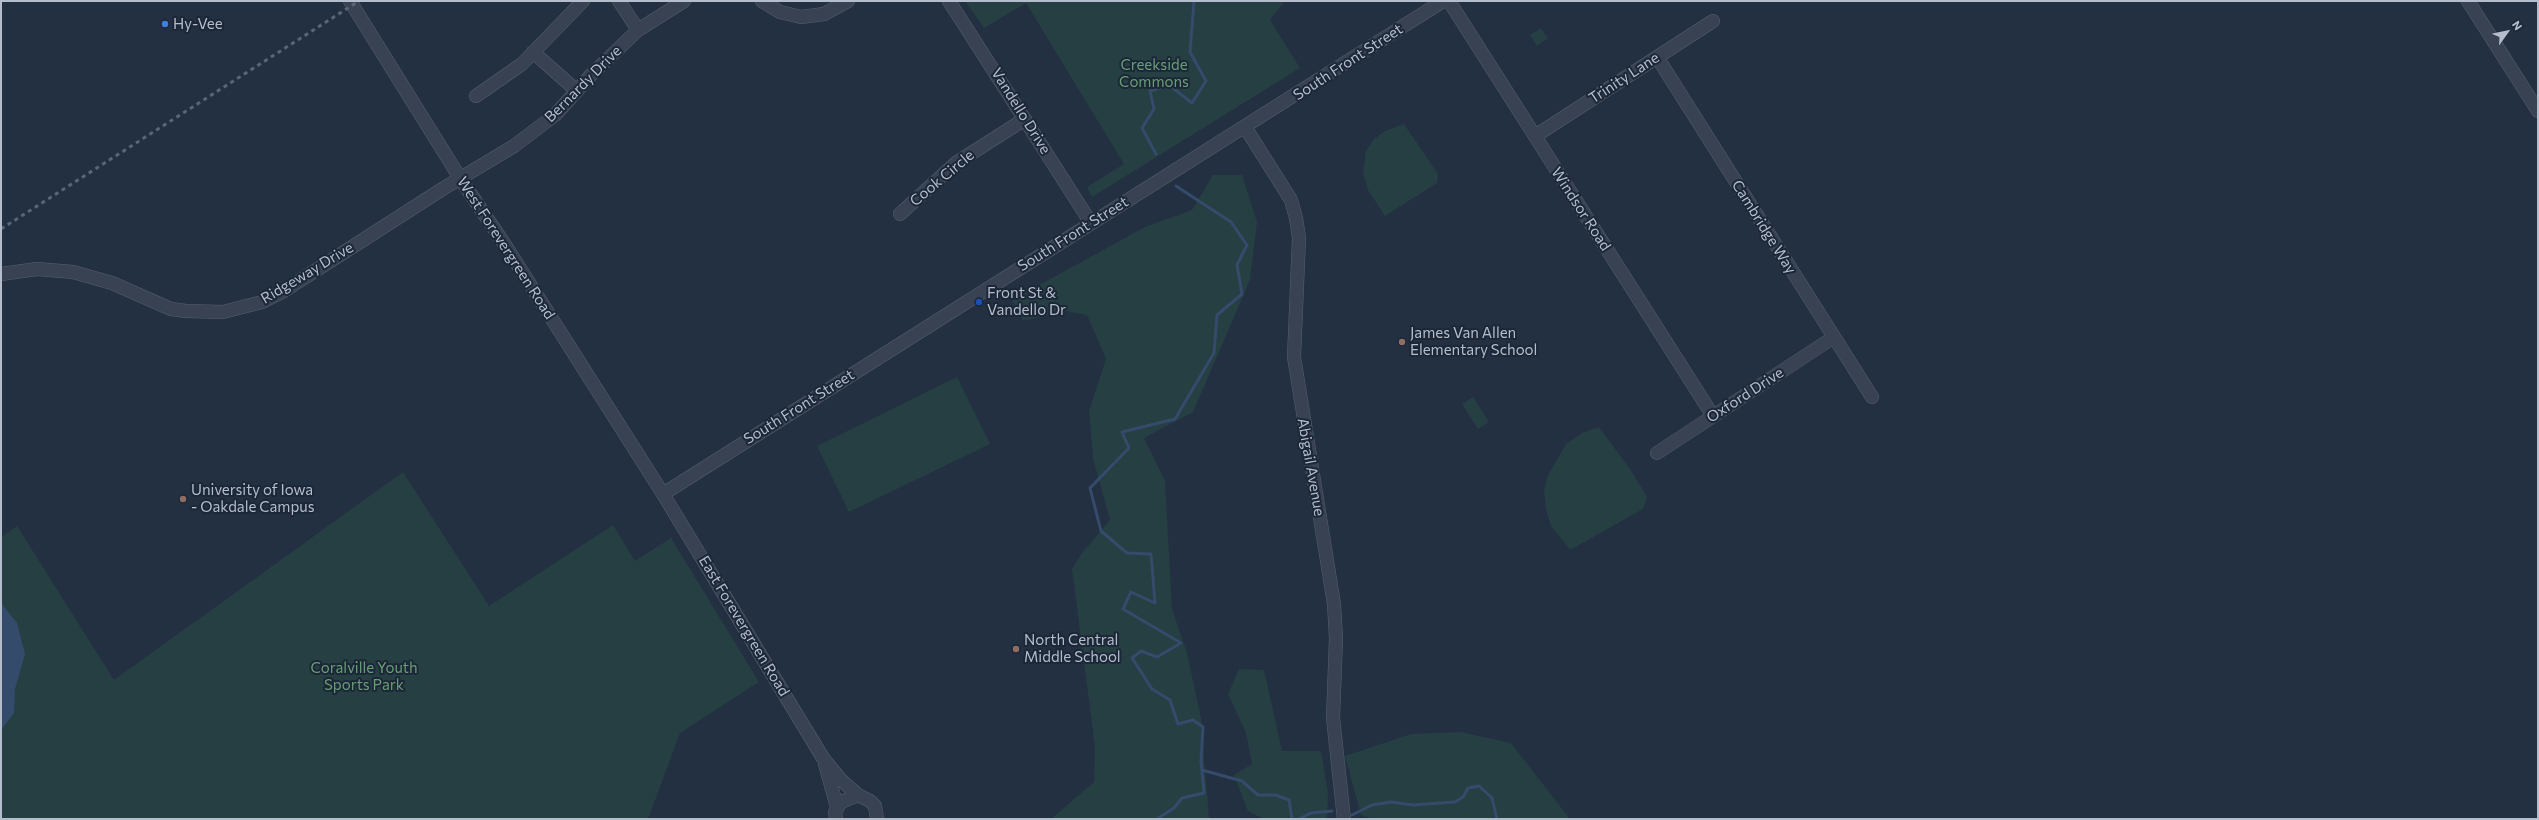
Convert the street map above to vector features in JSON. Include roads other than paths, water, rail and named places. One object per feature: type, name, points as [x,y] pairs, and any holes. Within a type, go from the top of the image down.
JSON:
[{"type":"street","name":"West Forevergreen Road","points":[[350,1],[460,178],[507,248],[663,494]]},
{"type":"street","points":[[476,96],[522,64],[583,1]]},
{"type":"street","points":[[619,1],[638,30]]},
{"type":"street","name":"Bernardy Drive","points":[[460,178],[514,146],[555,115],[638,30],[684,1]]},
{"type":"street","points":[[762,1],[780,12],[801,17],[824,14],[848,1]]},
{"type":"street","name":"Vandello Drive","points":[[949,1],[1091,223]]},
{"type":"street","name":"South Front Street","points":[[663,494],[1091,223],[1246,128],[1443,1]]},
{"type":"street","name":"Windsor Road","points":[[1449,1],[1713,416]]},
{"type":"street","points":[[2468,1],[2538,111]]},
{"type":"street","name":"Trinity Lane","points":[[1535,136],[1713,21]]},
{"type":"street","points":[[533,52],[577,91]]},
{"type":"street","name":"Cambridge Way","points":[[1657,57],[1872,397]]},
{"type":"street","name":"Cook Circle","points":[[900,214],[956,163],[1025,119]]},
{"type":"street","name":"Abigail Avenue","points":[[1246,128],[1288,195],[1296,218],[1298,238],[1294,357],[1335,611],[1336,638],[1333,718],[1344,819]]},
{"type":"street","name":"Ridgeway Drive","points":[[1,274],[37,269],[73,272],[112,284],[171,308],[202,313],[244,308],[282,292],[460,178]]},
{"type":"street","name":"Oxford Drive","points":[[1657,453],[1834,337]]},
{"type":"street","name":"East Forevergreen Road","points":[[663,494],[823,758],[858,795],[870,800],[875,806],[877,819]]},
{"type":"street","name":"East Forevergreen Road","points":[[823,758],[835,815]]},
{"type":"street","points":[[835,815],[846,798],[858,795]]},
{"type":"water","points":[[1,603],[17,623],[25,654],[15,689],[14,713],[1,730]]},
{"type":"waterway","points":[[1156,154],[1142,128],[1154,109],[1150,91],[1169,85],[1192,103],[1206,81],[1190,52],[1194,1]]},
{"type":"waterway","points":[[1157,819],[1174,808],[1182,798],[1204,793],[1201,761],[1203,727],[1193,720],[1178,724],[1170,700],[1152,689],[1132,658],[1141,651],[1157,657],[1181,643],[1123,609],[1131,592],[1155,603],[1151,554],[1127,553],[1101,531],[1090,488],[1129,448],[1122,432],[1175,419],[1214,353],[1217,315],[1242,294],[1237,265],[1247,245],[1231,222],[1176,186]]},
{"type":"waterway","points":[[1202,770],[1242,781],[1258,795],[1276,795],[1289,800],[1292,819]]},
{"type":"waterway","points":[[1352,815],[1372,805],[1391,802],[1413,805],[1455,802],[1463,797],[1468,788],[1479,786],[1492,798],[1497,819]]},
{"type":"waterway","points":[[1299,819],[1311,813],[1332,811]]},
{"type":"railway","points":[[1,229],[359,1]]},
{"type":"place","name":"Hy-Vee","points":[[165,24]]},
{"type":"place","name":"Front St & Vandello Dr","points":[[979,302]]},
{"type":"place","name":"James Van Allen Elementary School","points":[[1402,342]]},
{"type":"place","name":"University of Iowa - Oakdale Campus","points":[[183,499]]},
{"type":"place","name":"North Central Middle School","points":[[1016,649]]},
{"type":"park label","name":"Creekside Commons","points":[[1154,74]]},
{"type":"park label","name":"Coralville Youth Sports Park","points":[[364,676]]}]
